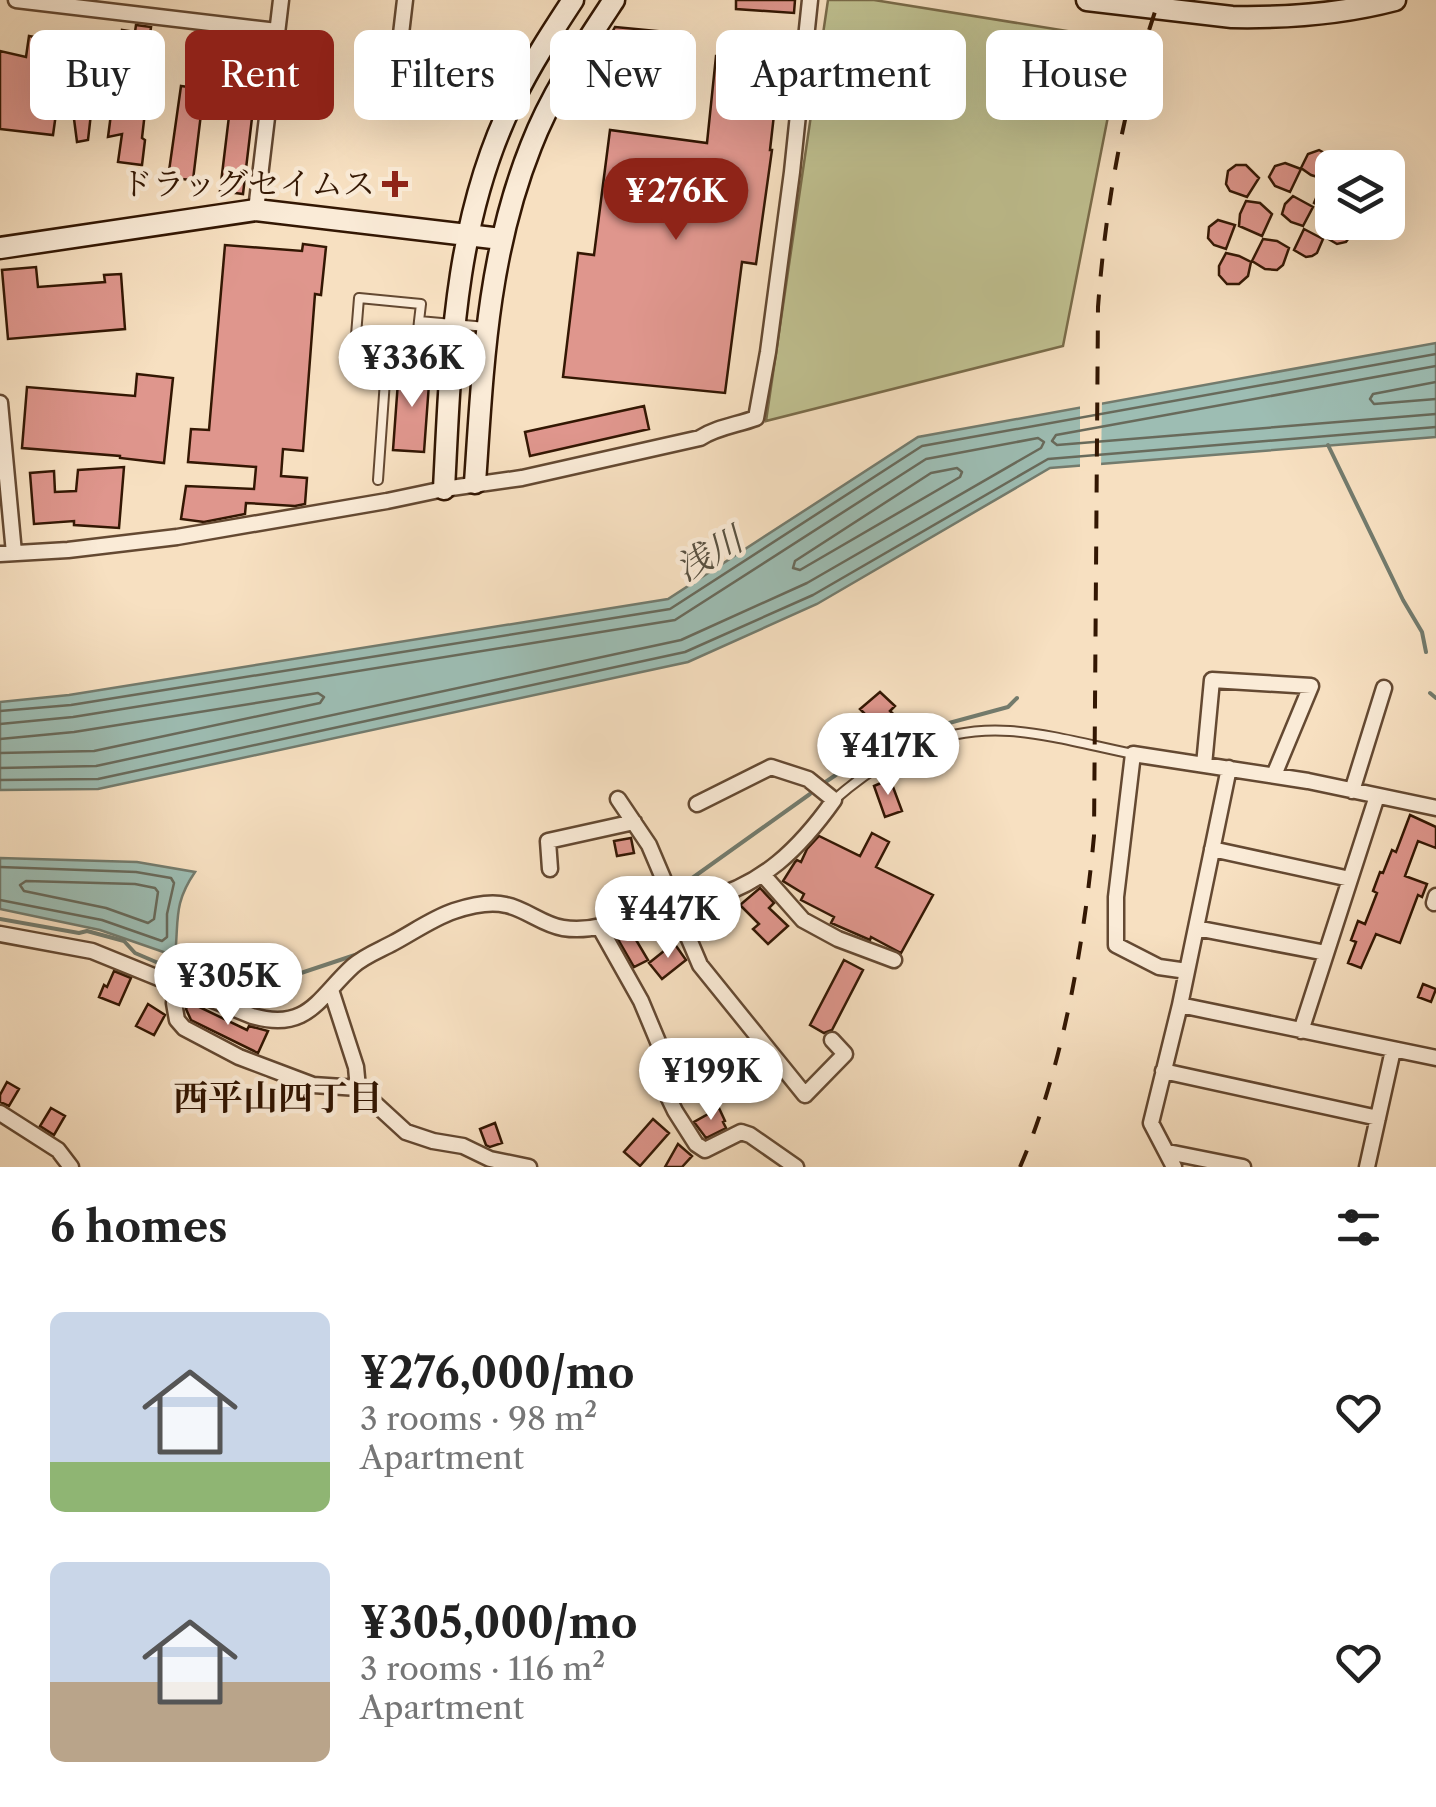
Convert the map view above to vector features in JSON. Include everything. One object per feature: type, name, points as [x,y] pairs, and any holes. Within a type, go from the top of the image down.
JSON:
[{"type":"street","points":[[16,0],[269,30]]},
{"type":"street","points":[[277,30],[281,0]]},
{"type":"street","points":[[401,30],[405,0]]},
{"type":"street","points":[[530,70],[572,0]]},
{"type":"street","points":[[475,483],[486,326],[501,239],[518,180],[544,115],[579,52],[597,9],[614,0]]},
{"type":"street","points":[[0,403],[7,553],[176,537],[444,488],[522,478],[700,438],[756,418],[790,189],[810,0]]},
{"type":"street","points":[[1087,0],[1254,18],[1301,16],[1395,0]]},
{"type":"street","points":[[530,108],[544,115]]},
{"type":"street","points":[[256,210],[267,120]]},
{"type":"street","points":[[444,488],[453,324],[467,234],[505,120]]},
{"type":"street","points":[[0,248],[256,210],[501,239]]},
{"type":"street","points":[[1204,765],[1212,680],[1312,686],[1274,776]]},
{"type":"street","points":[[1352,791],[1384,688]]},
{"type":"street","points":[[1187,971],[1159,967],[1116,944],[1116,897],[1133,754],[1274,776],[1436,808]]},
{"type":"street","points":[[0,934],[92,951],[268,1021],[286,1021],[318,1005],[355,964],[450,912],[475,905],[505,904],[564,928],[600,928],[672,901],[688,903],[740,888],[764,876],[793,851],[834,800],[808,778],[771,767],[698,804]]},
{"type":"street","points":[[1229,768],[1180,1005],[1151,1123],[1170,1160],[1243,1167]]},
{"type":"street","points":[[1300,1030],[1377,796]]},
{"type":"street","points":[[618,799],[649,846],[700,965],[806,1095],[845,1054],[832,1040]]},
{"type":"street","points":[[550,869],[548,841],[634,822]]},
{"type":"street","points":[[1212,849],[1350,878]]},
{"type":"street","points":[[764,876],[803,920],[838,940],[894,960]]},
{"type":"street","points":[[600,928],[664,1056],[663,1086],[696,1144],[704,1150],[741,1132],[796,1167]]},
{"type":"street","points":[[1196,928],[1326,953]]},
{"type":"street","points":[[176,984],[177,1020],[184,1028],[239,1058],[313,1085],[358,1088],[406,1132],[529,1167]]},
{"type":"street","points":[[331,990],[356,1067],[358,1088]]},
{"type":"street","points":[[1180,1005],[1436,1058]]},
{"type":"street","points":[[1366,1167],[1393,1050]]},
{"type":"street","points":[[1164,1071],[1378,1118]]},
{"type":"street","points":[[0,1113],[58,1150],[70,1167]]},
{"type":"lane","points":[[359,298],[421,304],[419,321],[417,341],[356,335],[359,298]]},
{"type":"lane","points":[[419,321],[486,326]]},
{"type":"lane","points":[[378,480],[388,338]]},
{"type":"lane","points":[[834,800],[860,776],[891,757],[954,734],[1011,730],[1133,754]]},
{"type":"green space","points":[[828,0],[874,0],[1061,30],[986,30],[986,120],[1107,120],[1063,346],[766,421],[810,120],[966,120],[966,30],[824,30]]},
{"type":"water","points":[[1436,343],[1436,437],[1050,468],[817,604],[688,662],[98,789],[0,790],[0,702],[69,695],[668,599],[918,437]]},
{"type":"water","points":[[0,858],[137,862],[195,872],[180,903],[175,956],[100,930],[0,909]]},
{"type":"pier","points":[[1102,399],[1101,469],[1080,471],[1080,403]]},
{"type":"building","points":[[736,0],[795,0],[794,13],[736,9]]},
{"type":"building","points":[[29,36],[30,120],[55,120],[53,135],[0,129],[0,51],[26,57]]},
{"type":"building","points":[[716,56],[716,120],[773,120],[756,264],[742,262],[725,393],[563,377],[578,253],[594,255],[610,130],[707,143]]},
{"type":"building","points":[[181,86],[185,87],[185,120],[200,120],[193,180],[168,178]]},
{"type":"building","points":[[74,120],[90,120],[88,140],[77,142]]},
{"type":"building","points":[[110,120],[144,120],[142,165],[118,162],[122,134],[108,137]]},
{"type":"building","points":[[229,120],[252,120],[243,194],[220,191]]},
{"type":"building","points":[[1315,151],[1315,176],[1301,168],[1308,154]]},
{"type":"building","points":[[1285,163],[1301,169],[1290,192],[1275,186],[1269,177],[1275,166]]},
{"type":"building","points":[[1236,165],[1246,165],[1259,178],[1247,197],[1230,191],[1226,184],[1228,171]]},
{"type":"building","points":[[1293,196],[1313,207],[1303,226],[1282,214]]},
{"type":"building","points":[[1246,201],[1260,203],[1272,214],[1262,236],[1239,226]]},
{"type":"building","points":[[1218,220],[1235,225],[1226,249],[1208,238],[1209,227]]},
{"type":"building","points":[[1304,229],[1315,235],[1315,240],[1323,240],[1312,256],[1294,250]]},
{"type":"building","points":[[1263,239],[1289,248],[1277,270],[1265,269],[1252,261]]},
{"type":"building","points":[[303,244],[326,247],[321,295],[315,294],[303,451],[283,449],[281,476],[307,478],[305,504],[246,503],[245,514],[204,522],[181,519],[186,486],[254,489],[256,467],[188,462],[191,429],[209,430],[225,245],[302,251]]},
{"type":"building","points":[[1226,253],[1251,262],[1248,276],[1239,284],[1227,284],[1219,275]]},
{"type":"building","points":[[36,267],[38,287],[105,282],[104,275],[121,274],[125,329],[8,339],[2,270]]},
{"type":"building","points":[[399,368],[430,370],[424,452],[393,450]]},
{"type":"building","points":[[137,374],[173,378],[164,463],[22,448],[27,387],[135,396]]},
{"type":"building","points":[[644,406],[649,429],[530,456],[525,432]]},
{"type":"building","points":[[124,467],[119,528],[74,525],[74,521],[34,524],[30,473],[54,471],[55,492],[76,491],[78,470]]},
{"type":"building","points":[[880,692],[895,706],[890,711],[908,728],[888,747],[884,743],[858,752],[846,722],[865,714],[860,709]]},
{"type":"building","points":[[890,779],[902,811],[885,817],[874,786]]},
{"type":"building","points":[[1410,815],[1436,827],[1436,848],[1418,841],[1405,876],[1427,884],[1422,897],[1418,895],[1400,943],[1376,934],[1361,968],[1348,963],[1356,942],[1351,940],[1358,921],[1365,924],[1380,872],[1383,873],[1392,850],[1396,852]]},
{"type":"building","points":[[872,833],[889,842],[876,867],[933,895],[901,953],[831,923],[834,917],[801,900],[804,894],[783,881],[819,836],[860,856]]},
{"type":"building","points":[[631,838],[634,853],[617,856],[614,841]]},
{"type":"building","points":[[642,888],[646,899],[627,906],[624,894]]},
{"type":"building","points":[[760,888],[774,903],[769,908],[788,926],[768,944],[753,929],[759,924],[740,905]]},
{"type":"building","points":[[629,928],[648,960],[634,967],[615,934]]},
{"type":"building","points":[[674,943],[686,960],[662,979],[649,963]]},
{"type":"building","points":[[844,960],[863,970],[832,1030],[824,1033],[810,1025]]},
{"type":"building","points":[[114,971],[131,978],[119,1005],[99,997]]},
{"type":"building","points":[[1423,984],[1436,989],[1431,1002],[1418,997]]},
{"type":"building","points":[[189,1002],[247,1030],[249,1026],[268,1031],[258,1053],[191,1020],[186,1009]]},
{"type":"building","points":[[148,1004],[165,1015],[154,1035],[136,1026]]},
{"type":"building","points":[[764,1061],[777,1078],[760,1090],[747,1073]]},
{"type":"building","points":[[7,1082],[19,1089],[9,1106],[0,1102]]},
{"type":"building","points":[[51,1108],[65,1116],[54,1135],[40,1126]]},
{"type":"building","points":[[719,1108],[726,1128],[706,1138],[694,1122]]},
{"type":"building","points":[[653,1119],[669,1133],[640,1166],[624,1152]]},
{"type":"building","points":[[495,1123],[502,1143],[490,1147],[480,1129]]},
{"type":"building","points":[[678,1144],[692,1156],[682,1167],[665,1167]]},
{"type":"waterway","points":[[1328,445],[1422,632],[1426,652]]},
{"type":"waterway","points":[[1430,693],[1436,698]]},
{"type":"waterway","points":[[949,723],[1008,707],[1017,698]]},
{"type":"waterway","points":[[861,759],[937,727]]},
{"type":"waterway","points":[[824,783],[852,764]]},
{"type":"waterway","points":[[674,891],[810,794]]},
{"type":"waterway","points":[[0,919],[79,933],[87,931],[124,941],[135,953],[202,978],[256,977]]},
{"type":"waterway","points":[[265,976],[298,974],[361,953]]},
{"type":"railway","points":[[1020,1167],[1060,1047],[1090,877],[1094,836],[1098,307],[1118,152],[1159,0]]},
{"type":"place","name":"ドラッグセイムス","points":[[395,184]]},
{"type":"district","name":"西平山四丁目","points":[[278,1098]]},
{"type":"water label","name":"浅川","points":[[709,554]]}]
